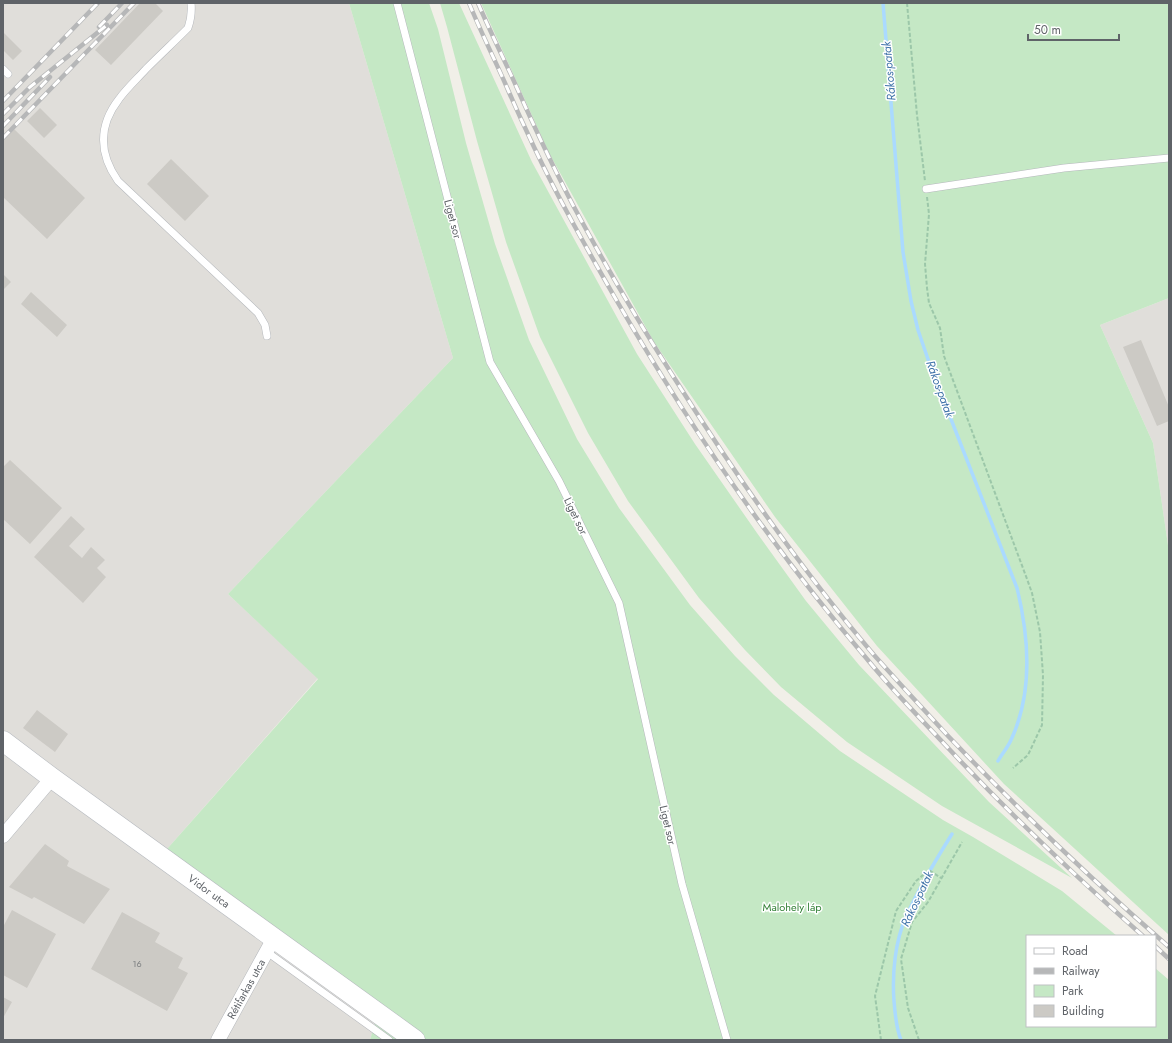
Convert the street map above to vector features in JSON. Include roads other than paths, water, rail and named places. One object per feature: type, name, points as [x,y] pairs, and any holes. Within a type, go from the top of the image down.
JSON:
[{"type":"street","name":"Vidor utca","points":[[3,741],[270,945],[415,1040]]},
{"type":"street","points":[[3,836],[52,778]]},
{"type":"street","name":"Rétifarkas utca","points":[[218,1040],[270,945]]},
{"type":"lane","points":[[190,3],[192,13],[188,28],[129,87],[112,109],[104,132],[104,154],[118,181],[258,313],[265,325],[267,336]]},
{"type":"lane","name":"Liget sor","points":[[397,3],[490,362],[559,481],[619,603],[682,884],[726,1040]]},
{"type":"lane","points":[[926,189],[1064,168],[1169,158]]},
{"type":"lane","points":[[270,945],[389,1040]]},
{"type":"waterway","name":"Rákos-patak","points":[[883,3],[903,252],[911,301],[918,330],[931,368],[1017,588],[1024,626],[1027,665],[1023,703],[1011,740],[998,761]]},
{"type":"waterway","name":"Rákos-patak","points":[[901,1040],[896,1021],[893,991],[895,958],[899,936],[916,896],[933,864],[952,834]]},
{"type":"railway","points":[[3,101],[98,3]]},
{"type":"railway","points":[[99,27],[122,3]]},
{"type":"railway","points":[[3,138],[134,3]]},
{"type":"railway","points":[[469,3],[519,115],[562,204],[614,296],[671,391],[701,438],[764,529],[832,616],[877,671],[908,705],[1020,822],[1142,935]]},
{"type":"railway","points":[[478,3],[558,175],[610,271],[647,335],[696,412],[744,484],[794,554],[874,655],[950,738],[1057,845],[1156,935]]},
{"type":"railway","points":[[3,114],[30,87],[107,25]]},
{"type":"railway","points":[[3,126],[50,77]]},
{"type":"railway","points":[[1156,935],[1169,947]]},
{"type":"railway","points":[[1156,947],[1169,959]]},
{"type":"park label","name":"Malohely láp","points":[[792,907]]}]
